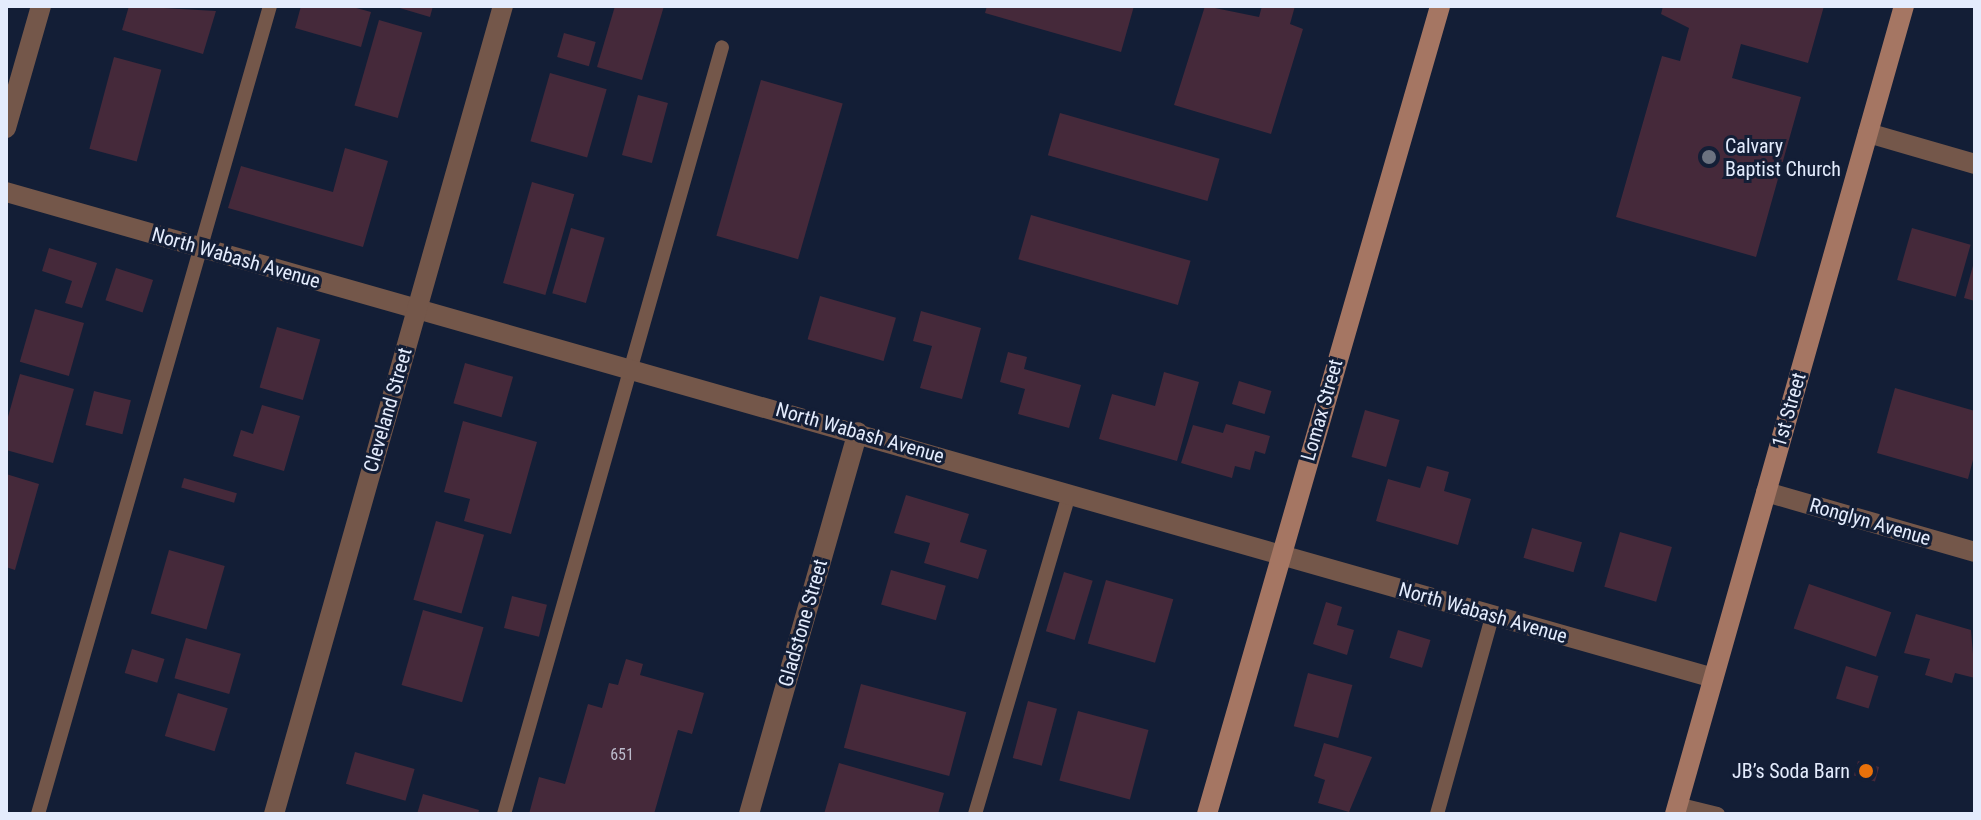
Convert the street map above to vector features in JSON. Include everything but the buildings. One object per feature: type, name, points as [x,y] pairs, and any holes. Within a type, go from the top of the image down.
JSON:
[{"type":"main road","name":"Lomax Street","points":[[1207,814],[1440,6]]},
{"type":"main road","name":"1st Street","points":[[1676,809],[1904,6]]},
{"type":"street","points":[[6,128],[41,6]]},
{"type":"street","name":"Cleveland Street","points":[[274,814],[503,6]]},
{"type":"street","points":[[1868,133],[1975,164]]},
{"type":"street","name":"North Wabash Avenue","points":[[6,192],[416,310],[630,367],[1713,678]]},
{"type":"street","name":"Gladstone Street","points":[[749,814],[858,432]]},
{"type":"street","name":"Ronglyn Avenue","points":[[1766,492],[1975,552]]},
{"type":"lane","points":[[38,814],[270,6]]},
{"type":"lane","points":[[504,814],[722,47]]},
{"type":"lane","points":[[975,814],[1069,494]]},
{"type":"lane","points":[[1437,814],[1492,617]]},
{"type":"lane","points":[[1676,809],[1718,814]]},
{"type":"place","name":"Calvary Baptist Church","points":[[1709,157]]},
{"type":"place","name":"JB’s Soda Barn","points":[[1866,771]]}]
